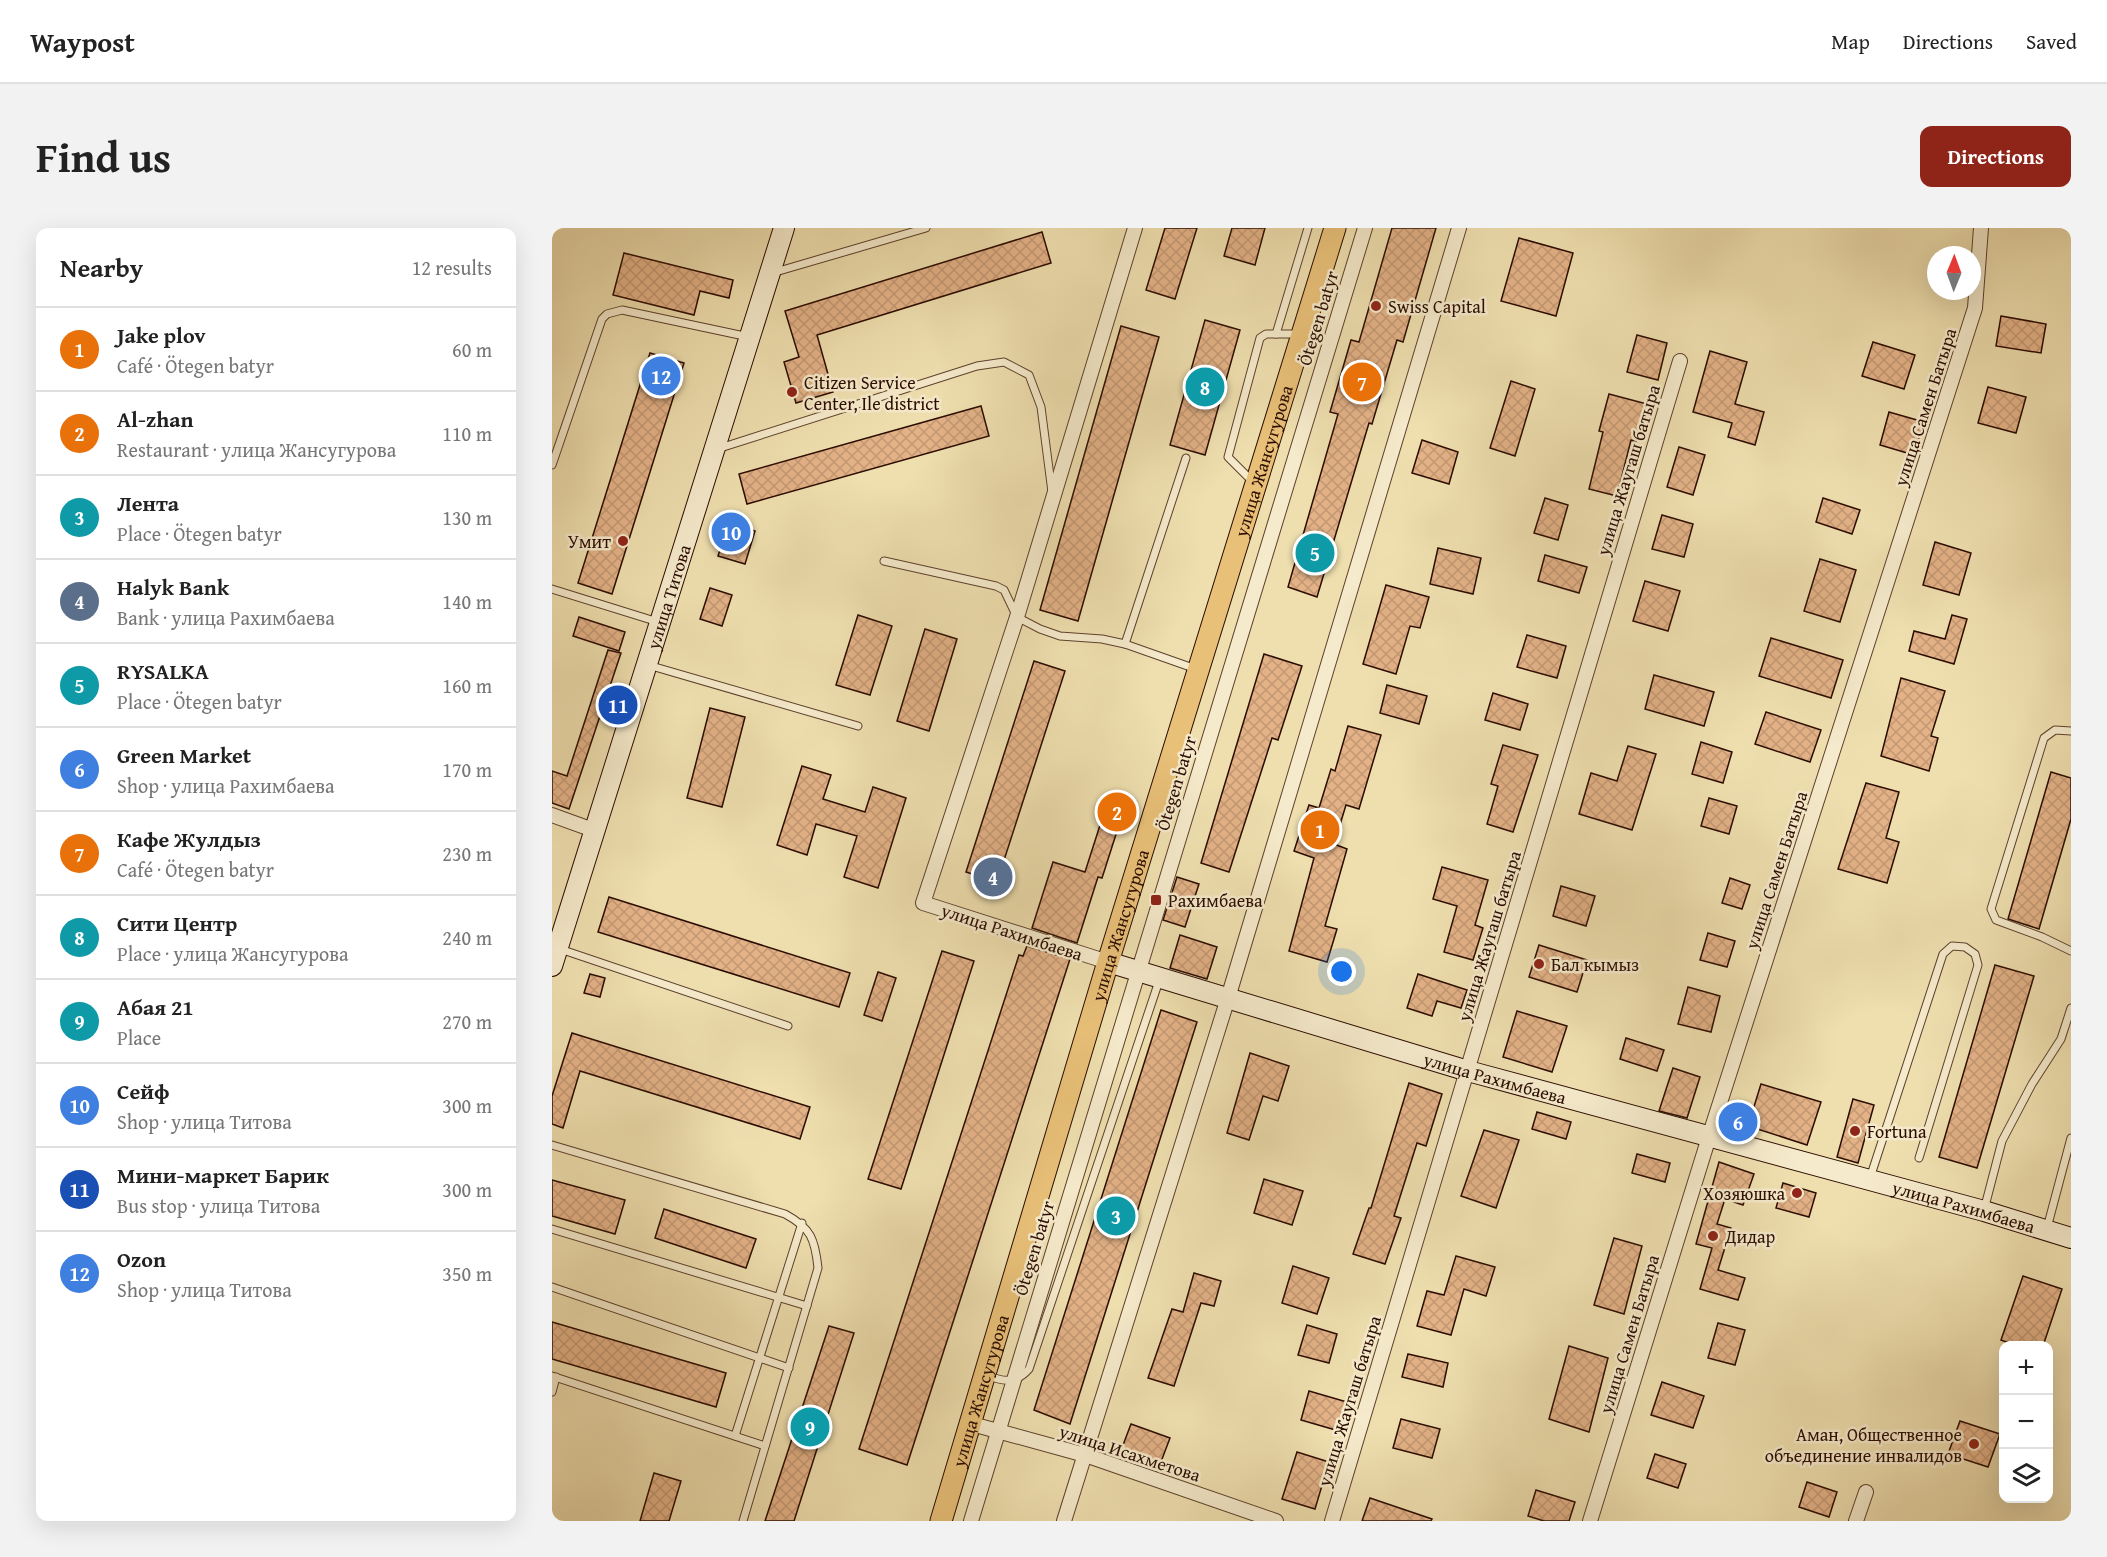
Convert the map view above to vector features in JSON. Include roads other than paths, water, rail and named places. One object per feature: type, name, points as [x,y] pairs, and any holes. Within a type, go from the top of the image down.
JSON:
[{"type":"main road","name":"улица Жансугурова","points":[[941,1521],[987,1375],[1108,962],[1335,228]]},
{"type":"street","name":"улица Титова","points":[[555,957],[784,228]]},
{"type":"street","points":[[1017,617],[1135,228]]},
{"type":"street","name":"Ötegen batyr","points":[[971,1521],[1365,228]]},
{"type":"street","points":[[1064,1521],[1228,998],[1460,228]]},
{"type":"street","name":"улица Самен Батыра","points":[[1590,1521],[1709,1137],[1975,308],[1981,228]]},
{"type":"street","name":"улица Жаугаш батыра","points":[[1332,1521],[1680,361]]},
{"type":"street","name":"улица Рахимбаева","points":[[1017,617],[922,903],[1468,1071],[1984,1211],[2071,1238]]},
{"type":"street","points":[[552,815],[596,831]]},
{"type":"street","name":"улица Исахметова","points":[[972,1424],[1085,1455],[1276,1521]]},
{"type":"street","points":[[1856,1521],[1866,1492]]},
{"type":"lane","points":[[770,274],[926,228]]},
{"type":"lane","points":[[1276,334],[1308,228]]},
{"type":"lane","points":[[552,465],[602,319],[608,314],[622,310],[750,337]]},
{"type":"lane","points":[[1256,485],[1228,457],[1228,452],[1260,338],[1266,334],[1302,334]]},
{"type":"lane","points":[[715,450],[968,369],[1004,362],[1029,375],[1041,407],[1053,500]]},
{"type":"lane","points":[[1125,644],[1186,458]]},
{"type":"lane","points":[[884,561],[996,586],[1004,590],[1017,617],[1060,636],[1102,639],[1125,644],[1200,670]]},
{"type":"lane","points":[[552,589],[661,623]]},
{"type":"lane","points":[[648,665],[858,726]]},
{"type":"lane","points":[[2071,731],[2055,730],[2044,738],[1991,909],[1996,920],[2042,937],[2071,951]]},
{"type":"lane","points":[[1869,1180],[1943,954],[1952,946],[1965,947],[1975,954],[1978,965],[1919,1158]]},
{"type":"lane","points":[[555,957],[788,1026]]},
{"type":"lane","points":[[987,1375],[1009,1381],[1023,1376],[1029,1369],[1160,978]]},
{"type":"lane","points":[[1984,1211],[2002,1141],[2032,1084],[2061,1039],[2071,1008]]},
{"type":"lane","points":[[2047,1230],[2067,1145],[2071,1138]]},
{"type":"lane","points":[[552,1145],[785,1214],[802,1224],[813,1238],[818,1268],[743,1521]]},
{"type":"lane","points":[[735,1436],[802,1224]]},
{"type":"lane","points":[[552,1229],[807,1306]]},
{"type":"lane","points":[[552,1287],[789,1368]]},
{"type":"lane","points":[[552,1392],[554,1377],[765,1446]]},
{"type":"place","name":"Swiss Capital","points":[[1376,306]]},
{"type":"place","name":"Ozon","points":[[661,376]]},
{"type":"place","name":"Кафе Жулдыз","points":[[1362,382]]},
{"type":"place","name":"Сити Центр","points":[[1205,387]]},
{"type":"place","name":"Citizen Service Center, Ile district","points":[[792,392]]},
{"type":"place","name":"Сейф","points":[[731,532]]},
{"type":"place","name":"Умит","points":[[623,541]]},
{"type":"place","name":"RYSALKA","points":[[1315,553]]},
{"type":"place","name":"Мини-маркет Барик","points":[[618,705]]},
{"type":"place","name":"Al-zhan","points":[[1117,812]]},
{"type":"place","name":"Jake plov","points":[[1320,830]]},
{"type":"place","name":"Halyk Bank","points":[[993,877]]},
{"type":"place","name":"Рахимбаева","points":[[1156,900]]},
{"type":"place","name":"Бал кымыз","points":[[1539,964]]},
{"type":"place","name":"Green Market","points":[[1738,1122]]},
{"type":"place","name":"Fortuna","points":[[1855,1131]]},
{"type":"place","name":"Хозяюшка","points":[[1797,1193]]},
{"type":"place","name":"Лента","points":[[1116,1216]]},
{"type":"place","name":"Дидар","points":[[1713,1236]]},
{"type":"place","name":"Абая 21","points":[[810,1427]]},
{"type":"place","name":"Аман, Общественное объединение инвалидов","points":[[1974,1444]]}]
